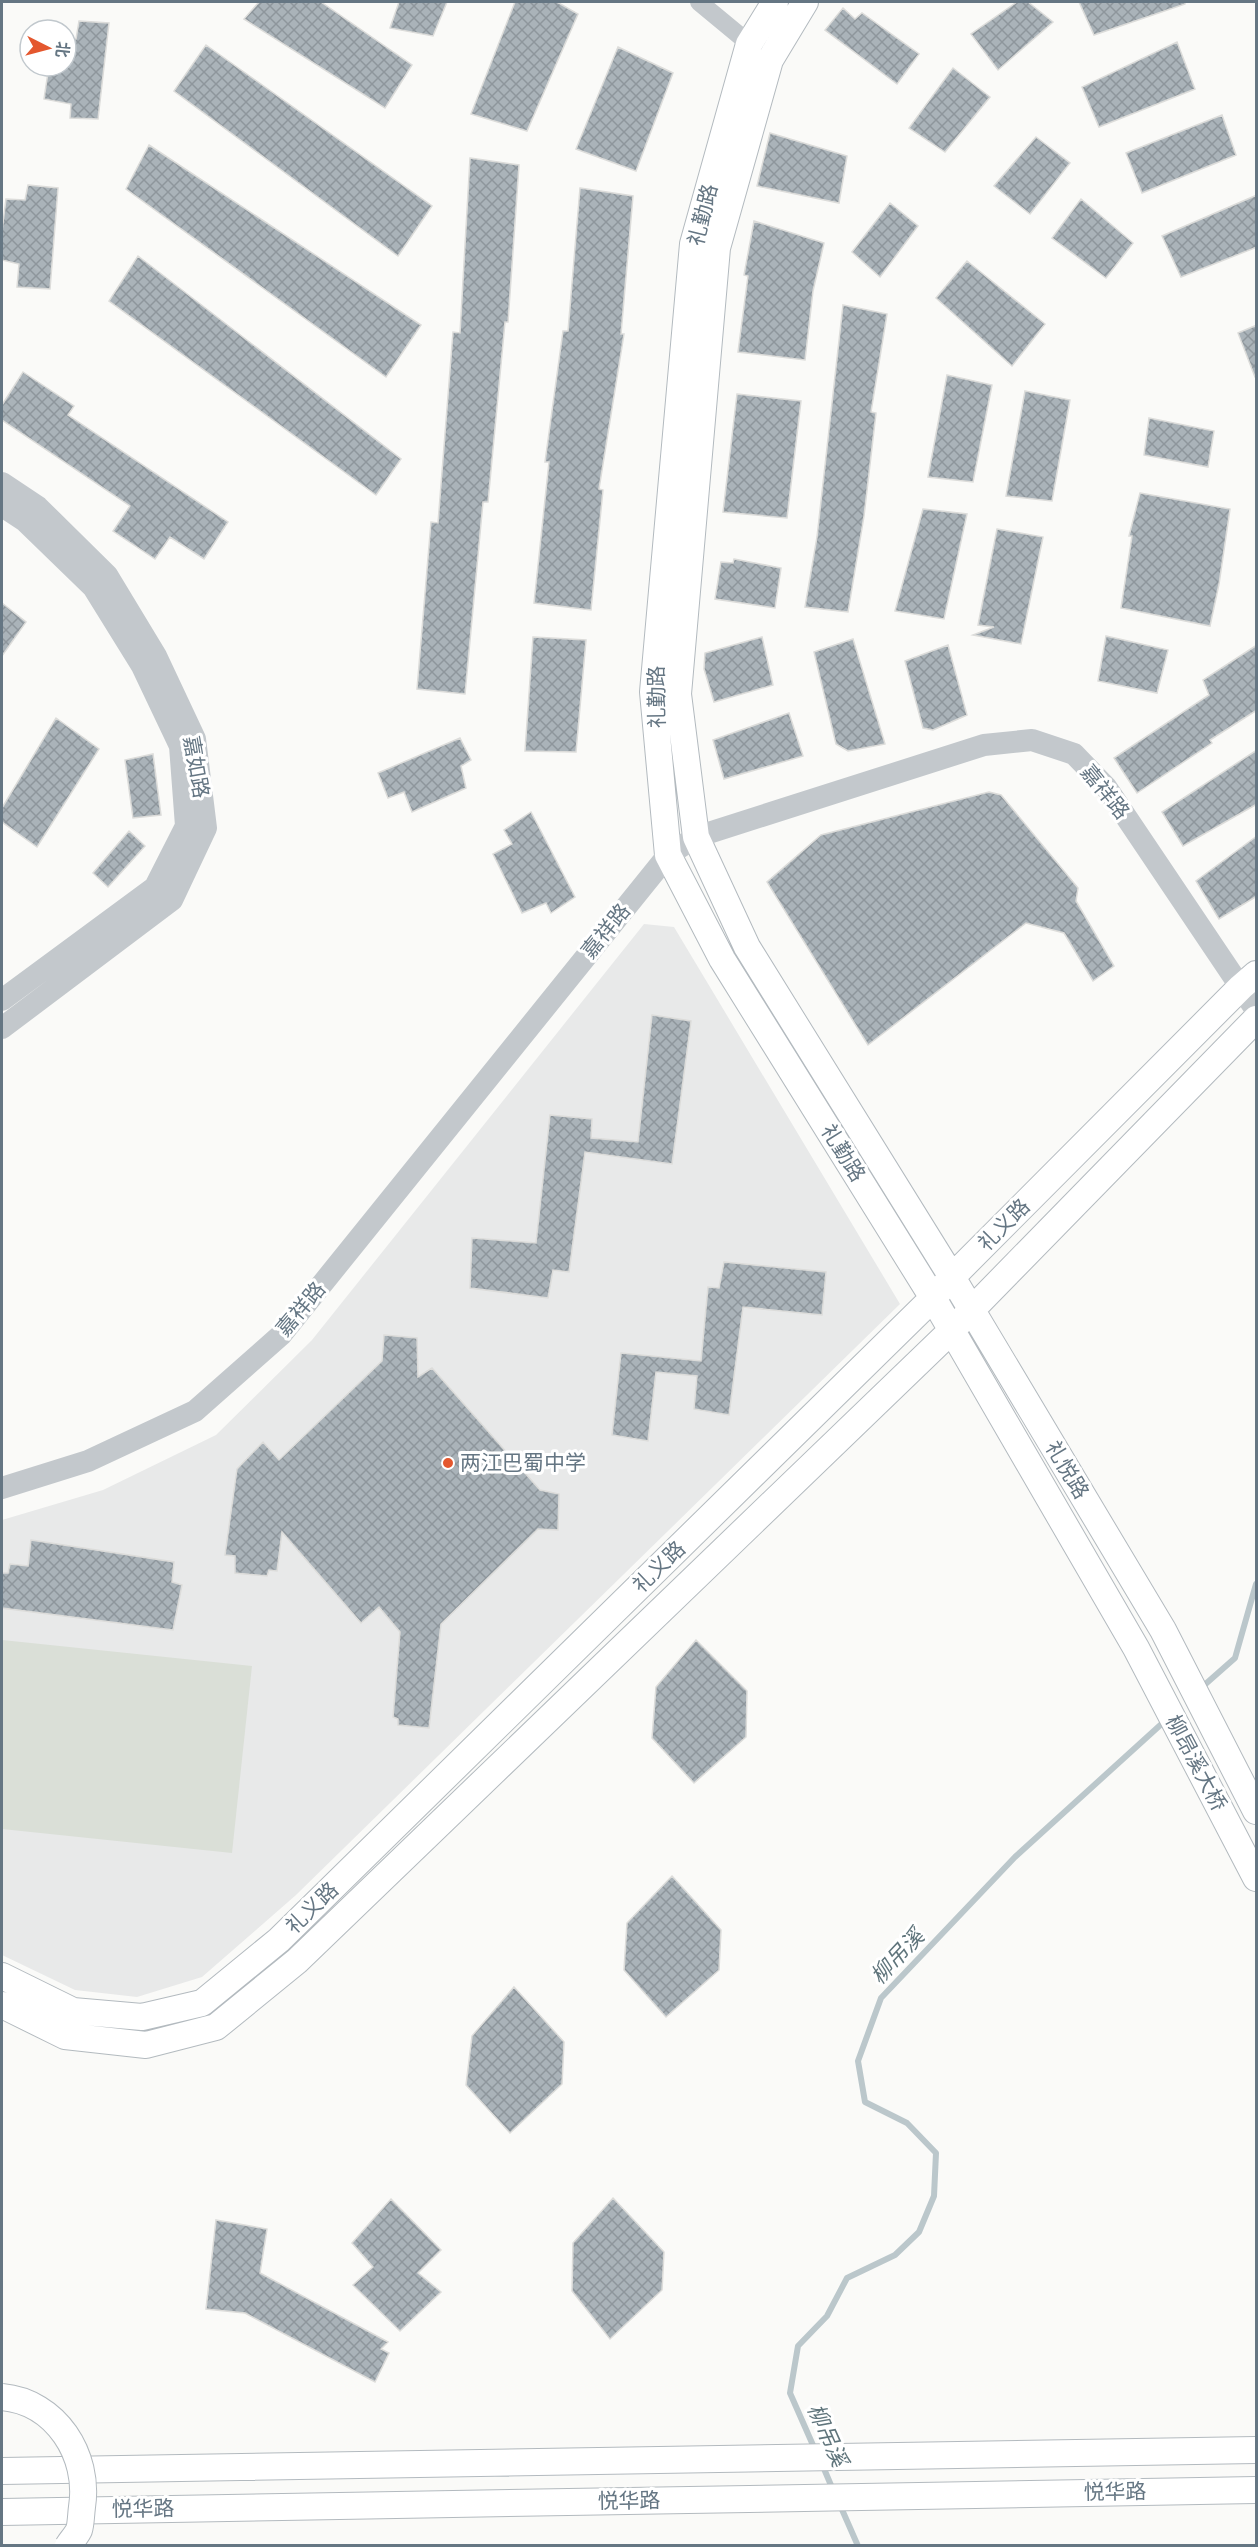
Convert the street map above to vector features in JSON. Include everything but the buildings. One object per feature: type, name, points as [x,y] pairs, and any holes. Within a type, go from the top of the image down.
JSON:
[{"type":"main road","name":"礼勤路","points":[[775,2],[749,44],[693,244],[653,693],[668,855],[722,959],[933,1298],[951,1331]]},
{"type":"main road","name":"礼勤路","points":[[805,2],[770,60],[717,248],[678,694],[696,837],[747,947],[971,1310]]},
{"type":"main road","name":"礼义路","points":[[2,1976],[73,2011],[142,2017],[202,2003],[279,1940],[933,1298],[1249,980]]},
{"type":"main road","name":"礼义路","points":[[2,2005],[65,2036],[146,2045],[216,2027],[297,1961],[951,1331],[1257,1019]]},
{"type":"main road","name":"礼悦路","points":[[971,1310],[1162,1630]]},
{"type":"main road","name":"礼悦路","points":[[951,1331],[1136,1648]]},
{"type":"main road","name":"柳昂溪大桥","points":[[1162,1630],[1257,1811]]},
{"type":"main road","name":"柳昂溪大桥","points":[[1136,1648],[1257,1878]]},
{"type":"main road","points":[[2,2397],[11,2398],[50,2415],[77,2451],[86,2487],[79,2530],[68,2546]]},
{"type":"main road","name":"悦华路","points":[[2,2471],[1257,2450]]},
{"type":"main road","name":"悦华路","points":[[2,2512],[1257,2490]]},
{"type":"street","points":[[699,2],[770,60]]},
{"type":"street","name":"嘉如路","points":[[2,483],[38,507],[107,575],[156,656],[195,739],[206,828],[171,900],[2,1028]]},
{"type":"street","name":"嘉如路","points":[[2,506],[25,521],[93,587],[142,666],[180,746],[186,826],[155,887],[2,1000]]},
{"type":"street","name":"嘉祥路","points":[[2,1488],[88,1461],[195,1411],[281,1335],[668,855],[696,837],[984,744],[1032,740],[1074,754],[1106,787],[1249,980],[1257,1010]]},
{"type":"shaded area","name":"两江巴蜀中学","points":[[644,924],[674,927],[900,1304],[296,1895],[202,1977],[137,1997],[75,1990],[2,1955],[2,1520],[103,1490],[216,1435],[312,1340]]},
{"type":"shaded area","points":[[2,1640],[252,1666],[232,1853],[2,1829]]},
{"type":"waterway","name":"柳吊溪","points":[[1201,1688],[1235,1658],[1256,1584]]},
{"type":"waterway","name":"柳吊溪","points":[[816,2452],[790,2393],[798,2346],[827,2316],[847,2278],[895,2255],[919,2232],[934,2196],[936,2153],[907,2123],[865,2102],[858,2061],[881,1998],[1015,1857],[1167,1719]]},
{"type":"waterway","name":"柳吊溪","points":[[822,2464],[833,2490]]},
{"type":"waterway","name":"柳吊溪","points":[[840,2505],[858,2546]]},
{"type":"place","name":"两江巴蜀中学","points":[[448,1463]]}]
